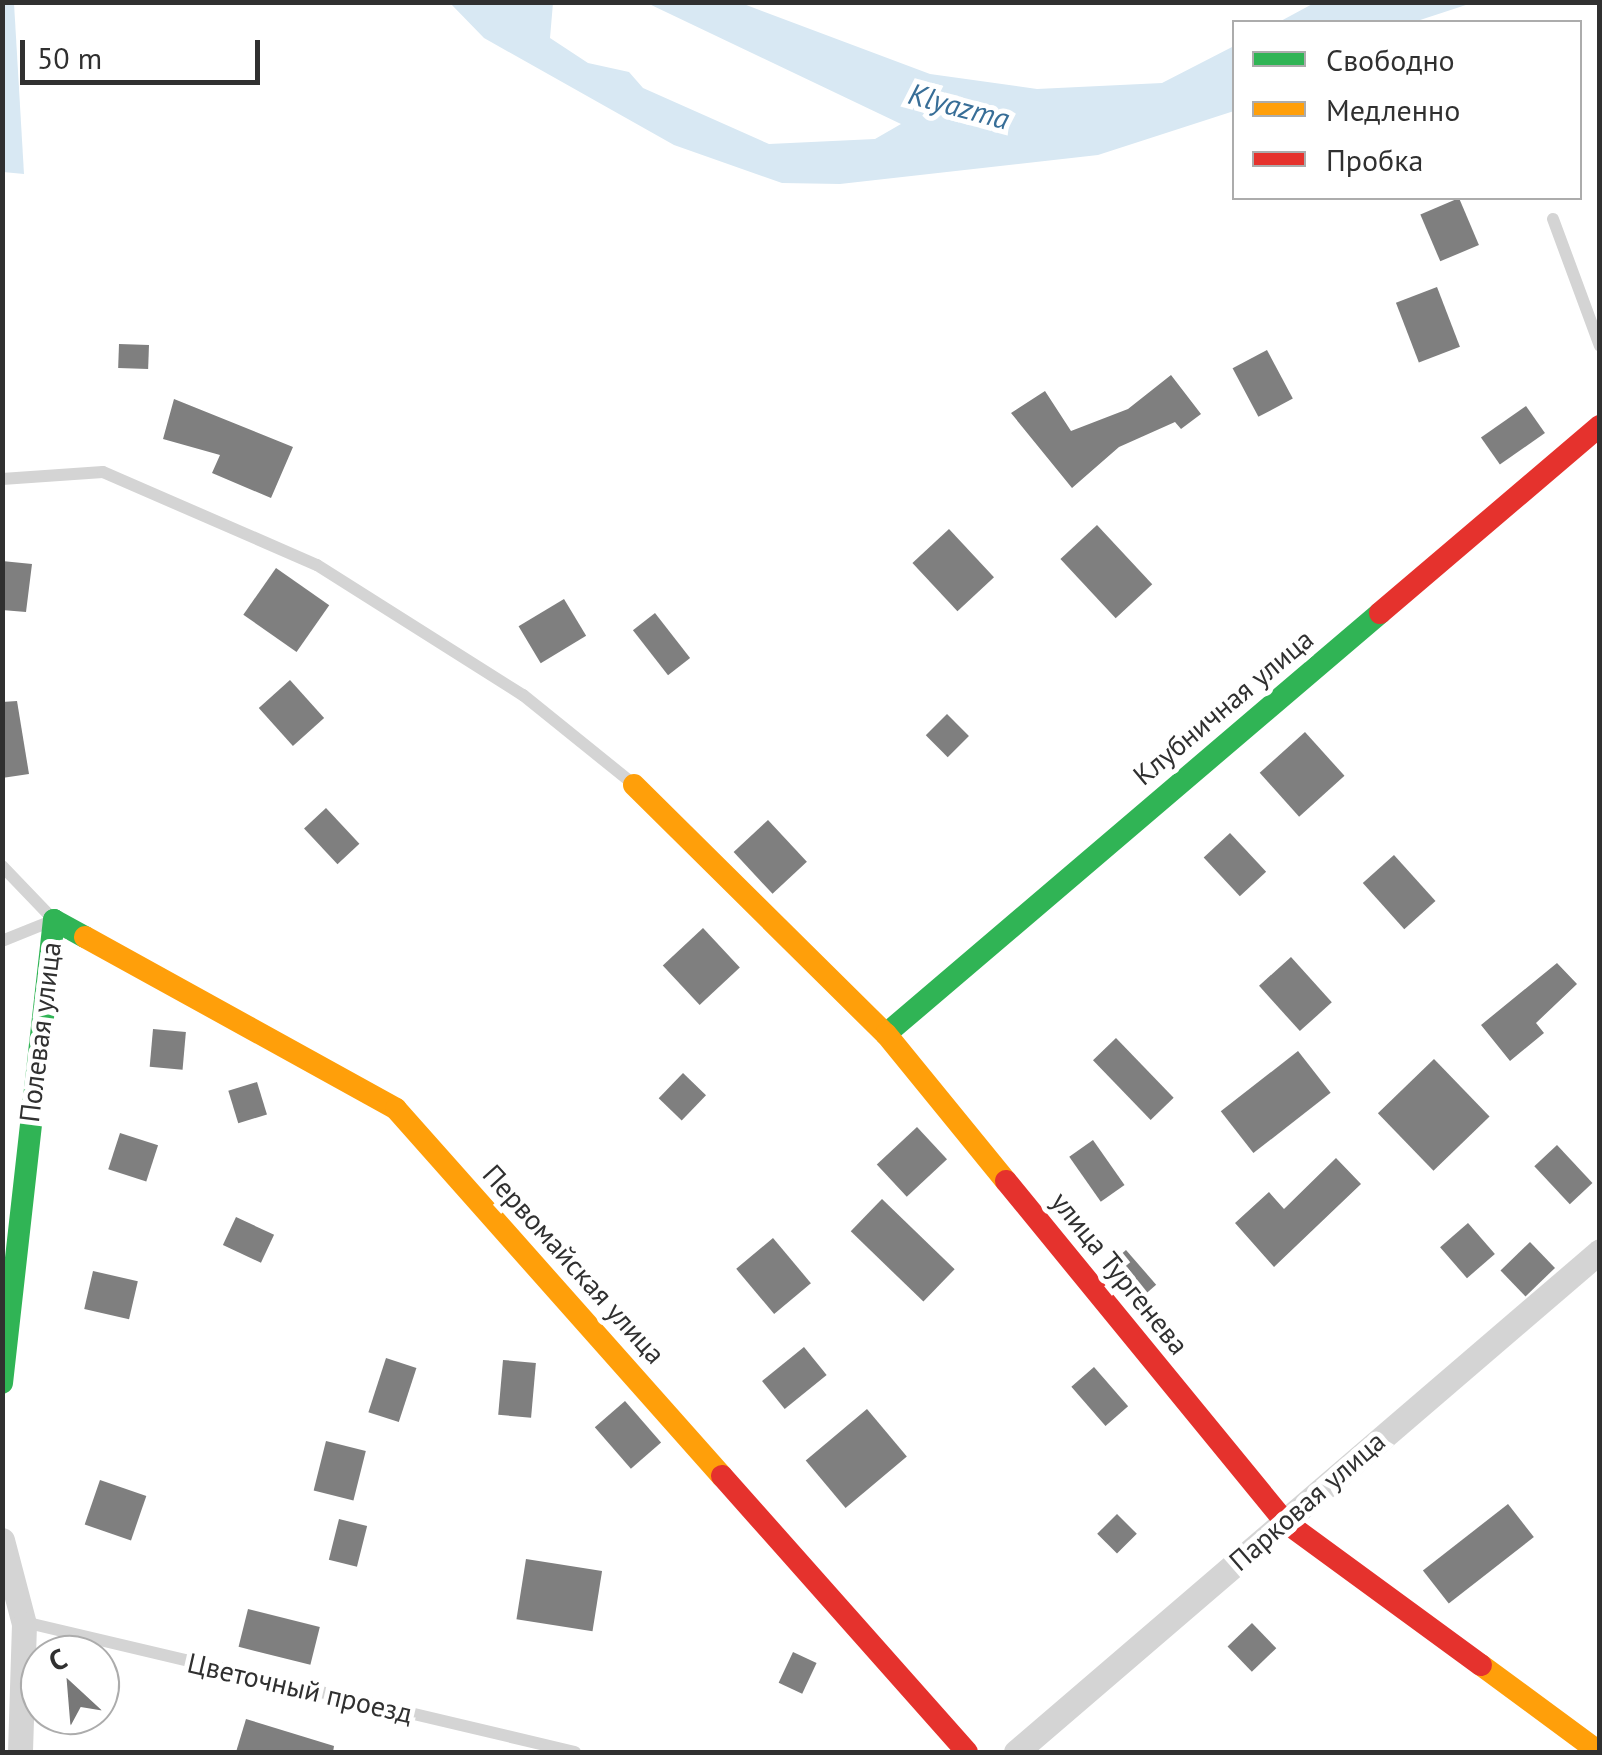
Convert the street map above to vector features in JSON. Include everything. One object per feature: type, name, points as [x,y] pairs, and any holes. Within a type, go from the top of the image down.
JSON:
[{"type":"street","name":"Клубничная улица","points":[[886,1034],[1600,426]]},
{"type":"street","name":"улица Тургенева","points":[[634,784],[886,1034],[1284,1521],[1599,1752]]},
{"type":"street","name":"Полевая улица","points":[[2,1383],[54,920]]},
{"type":"street","name":"Первомайская улица","points":[[54,920],[396,1109],[968,1752]]},
{"type":"street","name":"Парковая улица","points":[[1016,1752],[1600,1251]]},
{"type":"street","points":[[2,1540],[24,1624],[20,1752]]},
{"type":"lane","points":[[1553,220],[1600,346]]},
{"type":"lane","points":[[2,479],[103,472],[317,565],[523,694],[634,784]]},
{"type":"lane","points":[[2,866],[54,920],[2,941]]},
{"type":"lane","points":[[2,1579],[24,1624]]},
{"type":"lane","name":"Цветочный проезд","points":[[24,1624],[575,1752]]},
{"type":"water","points":[[1316,2],[1472,2],[1420,20],[1283,20]]},
{"type":"water","points":[[2,3],[14,3],[24,174],[3,172]]},
{"type":"water","name":"Klyazma","points":[[450,3],[553,3],[550,38],[588,63],[629,72],[643,88],[769,144],[875,139],[901,124],[647,3],[741,3],[930,74],[1037,89],[1162,83],[1232,47],[1232,112],[1098,155],[840,184],[782,183],[674,145],[484,38]]},
{"type":"building","points":[[1460,200],[1479,245],[1440,261],[1420,214]]},
{"type":"building","points":[[1437,287],[1460,347],[1419,363],[1396,303]]},
{"type":"building","points":[[119,344],[149,345],[148,369],[118,368]]},
{"type":"building","points":[[1267,350],[1293,399],[1258,417],[1233,368]]},
{"type":"building","points":[[1171,375],[1201,414],[1181,429],[1175,422],[1119,447],[1072,488],[1011,413],[1045,391],[1071,431],[1128,409]]},
{"type":"building","points":[[174,399],[293,447],[271,498],[212,473],[220,455],[163,439]]},
{"type":"building","points":[[1526,406],[1545,433],[1500,465],[1481,438]]},
{"type":"building","points":[[1097,525],[1152,584],[1116,618],[1060,559]]},
{"type":"building","points":[[949,529],[994,577],[957,611],[912,563]]},
{"type":"building","points":[[2,561],[32,564],[26,612],[2,610]]},
{"type":"building","points":[[276,568],[329,605],[297,652],[243,615]]},
{"type":"building","points":[[564,599],[586,636],[541,663],[519,626]]},
{"type":"building","points":[[655,613],[690,658],[668,675],[633,630]]},
{"type":"building","points":[[290,680],[324,718],[293,746],[259,708]]},
{"type":"building","points":[[17,701],[29,774],[2,778],[2,702]]},
{"type":"building","points":[[947,714],[969,736],[948,757],[926,735]]},
{"type":"building","points":[[1305,732],[1344,776],[1299,817],[1260,773]]},
{"type":"building","points":[[326,808],[359,844],[337,864],[304,828]]},
{"type":"building","points":[[768,820],[807,862],[773,894],[734,852]]},
{"type":"building","points":[[1230,833],[1266,872],[1240,896],[1204,858]]},
{"type":"building","points":[[1394,855],[1435,901],[1404,929],[1363,883]]},
{"type":"building","points":[[703,928],[740,967],[700,1005],[663,966]]},
{"type":"building","points":[[1291,957],[1332,1002],[1300,1031],[1259,986]]},
{"type":"building","points":[[1557,963],[1577,984],[1536,1023],[1544,1033],[1510,1061],[1481,1025]]},
{"type":"building","points":[[153,1029],[186,1032],[183,1070],[150,1067]]},
{"type":"building","points":[[1116,1038],[1174,1098],[1151,1120],[1093,1060]]},
{"type":"building","points":[[1298,1051],[1331,1093],[1253,1153],[1221,1111]]},
{"type":"building","points":[[1434,1059],[1490,1117],[1433,1171],[1378,1113]]},
{"type":"building","points":[[683,1073],[706,1095],[682,1120],[659,1098]]},
{"type":"building","points":[[257,1082],[267,1115],[238,1123],[228,1091]]},
{"type":"building","points":[[917,1127],[947,1159],[907,1197],[877,1165]]},
{"type":"building","points":[[120,1133],[158,1145],[146,1182],[108,1169]]},
{"type":"building","points":[[1093,1140],[1125,1185],[1101,1202],[1069,1157]]},
{"type":"building","points":[[1557,1145],[1592,1183],[1570,1204],[1534,1166]]},
{"type":"building","points":[[1336,1158],[1361,1184],[1274,1267],[1235,1223],[1269,1192],[1284,1209]]},
{"type":"building","points":[[882,1199],[955,1269],[923,1302],[851,1231]]},
{"type":"building","points":[[236,1217],[274,1235],[261,1263],[223,1245]]},
{"type":"building","points":[[1468,1223],[1495,1254],[1467,1278],[1440,1247]]},
{"type":"building","points":[[773,1238],[811,1283],[774,1314],[736,1269]]},
{"type":"building","points":[[1530,1242],[1555,1268],[1526,1296],[1501,1270]]},
{"type":"building","points":[[1126,1250],[1156,1285],[1136,1302],[1106,1268]]},
{"type":"building","points":[[93,1271],[138,1281],[129,1319],[84,1309]]},
{"type":"building","points":[[804,1347],[827,1375],[785,1409],[762,1381]]},
{"type":"building","points":[[386,1358],[416,1368],[399,1422],[368,1412]]},
{"type":"building","points":[[503,1360],[536,1363],[531,1418],[498,1415]]},
{"type":"building","points":[[1094,1367],[1128,1406],[1105,1426],[1071,1387]]},
{"type":"building","points":[[625,1401],[661,1443],[631,1469],[595,1427]]},
{"type":"building","points":[[867,1409],[907,1456],[846,1508],[806,1460]]},
{"type":"building","points":[[326,1441],[366,1451],[353,1500],[314,1490]]},
{"type":"building","points":[[100,1480],[146,1496],[131,1540],[85,1524]]},
{"type":"building","points":[[1508,1504],[1534,1537],[1449,1604],[1423,1570]]},
{"type":"building","points":[[1117,1514],[1137,1534],[1117,1554],[1097,1534]]},
{"type":"building","points":[[339,1519],[367,1526],[357,1567],[329,1560]]},
{"type":"building","points":[[526,1559],[602,1571],[593,1631],[516,1619]]},
{"type":"building","points":[[248,1609],[320,1627],[310,1665],[239,1647]]},
{"type":"building","points":[[1252,1623],[1276,1648],[1252,1672],[1228,1647]]},
{"type":"building","points":[[793,1652],[817,1663],[802,1694],[779,1683]]},
{"type":"building","points":[[246,1719],[334,1746],[333,1752],[236,1752]]},
{"type":"traffic: fast","points":[[886,1034],[1380,613]]},
{"type":"traffic: fast","points":[[2,1383],[54,920],[85,937]]},
{"type":"traffic: slow","points":[[634,785],[886,1034],[1006,1181]]},
{"type":"traffic: slow","points":[[85,937],[396,1109],[722,1476]]},
{"type":"traffic: slow","points":[[1481,1665],[1599,1752]]},
{"type":"traffic: jam","points":[[1380,613],[1600,426]]},
{"type":"traffic: jam","points":[[1006,1181],[1284,1521],[1481,1665]]},
{"type":"traffic: jam","points":[[722,1476],[967,1752]]}]
